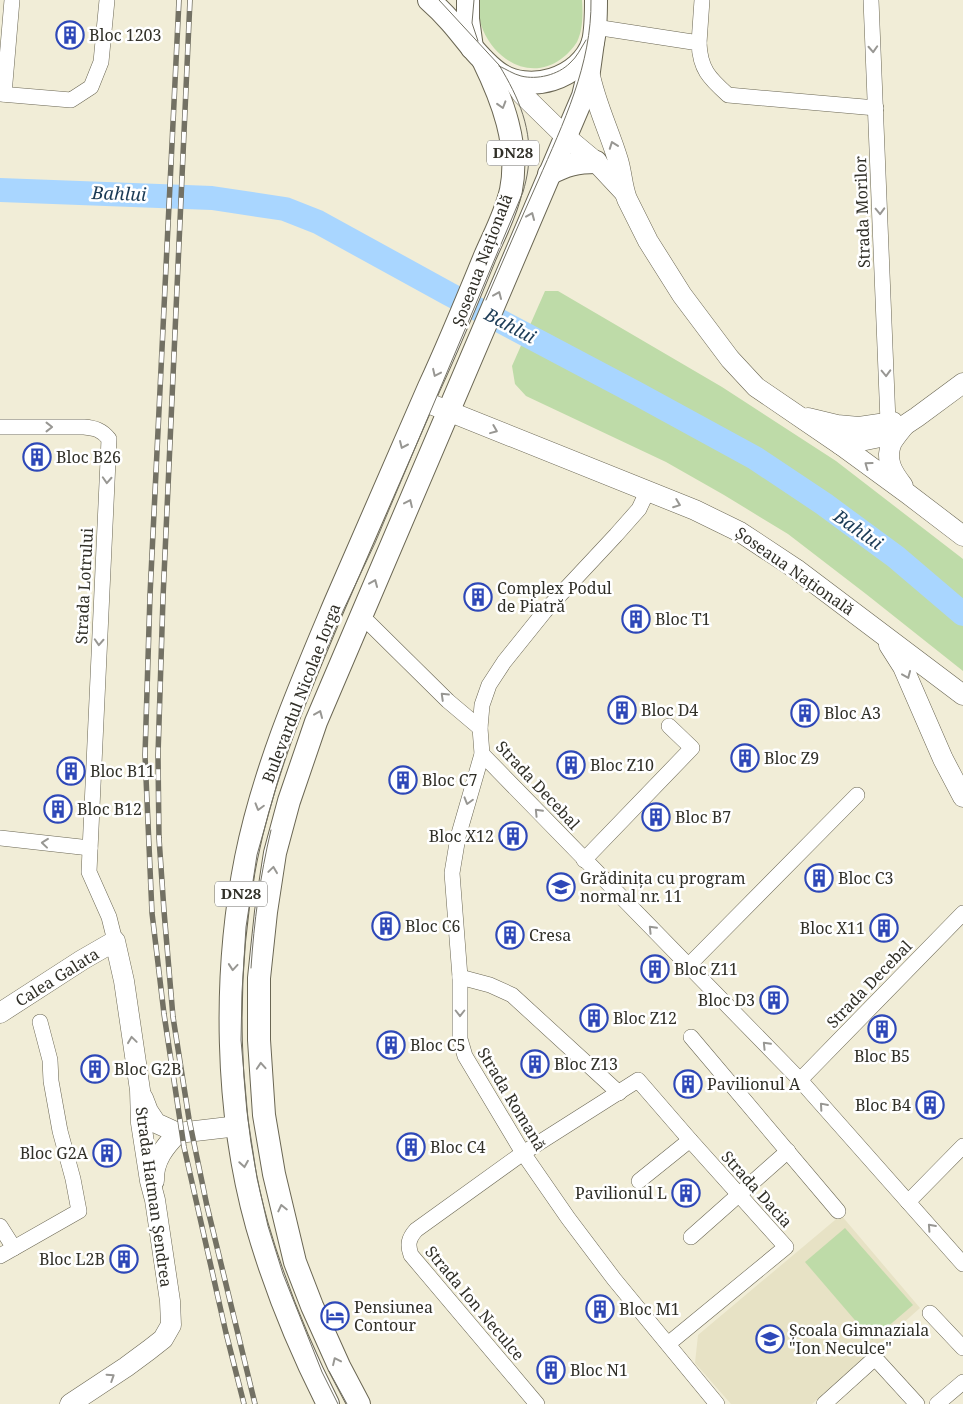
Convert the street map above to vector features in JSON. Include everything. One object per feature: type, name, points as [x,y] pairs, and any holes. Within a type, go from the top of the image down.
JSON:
[{"type":"main road","name":"DN28","points":[[429,0],[478,54],[498,72],[514,81],[538,83],[554,80],[579,64],[588,52],[594,34]]},
{"type":"main road","name":"DN28","points":[[468,0],[468,19],[478,54]]},
{"type":"main road","name":"DN28","points":[[550,174],[583,96],[589,71],[596,0]]},
{"type":"main road","name":"Șoseaua Națională","points":[[449,345],[503,214],[511,189],[512,148],[503,106],[496,86],[478,54]]},
{"type":"main road","points":[[589,71],[593,91],[619,162],[624,192],[648,241],[682,295],[730,359],[756,387],[841,445],[963,536]]},
{"type":"main road","points":[[514,81],[522,94],[566,137],[596,162],[624,192]]},
{"type":"main road","points":[[550,174],[581,162],[596,162]]},
{"type":"main road","name":"Șoseaua Națională","points":[[472,356],[550,174]]},
{"type":"main road","name":"Bulevardul Nicolae Iorga","points":[[328,1404],[310,1369],[287,1315],[270,1267],[246,1180],[233,1082],[231,989],[236,925],[244,872],[257,814],[283,729],[386,485],[449,345]]},
{"type":"main road","name":"Bulevardul Nicolae Iorga","points":[[359,1404],[338,1366],[312,1306],[296,1262],[274,1174],[264,1115],[259,1031],[259,978],[266,912],[275,852],[289,801],[316,722],[472,356]]},
{"type":"main road","points":[[841,445],[890,435],[903,422],[963,383]]},
{"type":"main road","name":"Șoseaua Națională","points":[[423,401],[695,510],[740,532],[796,568],[882,633],[904,667],[943,759],[963,797]]},
{"type":"main road","points":[[796,415],[837,425],[859,427],[903,422]]},
{"type":"main road","points":[[903,422],[892,442],[889,457],[892,471],[908,494]]},
{"type":"main road","points":[[882,633],[963,695]]},
{"type":"main road","name":"Calea Galata","points":[[0,1013],[115,941]]},
{"type":"main road","name":"Strada Hatman Șendrea","points":[[70,1404],[149,1350],[163,1339],[171,1325],[170,1301],[156,1200],[150,1181],[141,1123],[140,1090],[124,981],[115,941]]},
{"type":"main road","points":[[140,1090],[148,1111],[156,1123],[178,1133],[238,1126]]},
{"type":"main road","points":[[156,1200],[154,1175],[157,1162],[170,1141],[178,1133]]},
{"type":"street","points":[[12,0],[2,94],[71,100],[91,87],[101,62],[107,0]]},
{"type":"street","points":[[702,0],[699,57],[710,79],[728,96],[876,108]]},
{"type":"street","name":"Strada Morilor","points":[[871,0],[876,108],[903,422]]},
{"type":"street","points":[[594,34],[699,43]]},
{"type":"street","name":"Strada Lotrului","points":[[0,427],[95,428],[109,438],[90,848]]},
{"type":"street","name":"Strada Decebal","points":[[647,492],[639,509],[545,611],[504,662],[489,685],[482,705],[480,728],[482,754],[800,1080],[963,1264]]},
{"type":"street","name":"Strada Decebal","points":[[359,619],[369,623],[448,700],[480,728]]},
{"type":"street","points":[[584,860],[692,748],[669,726]]},
{"type":"street","name":"Strada Romană","points":[[482,754],[458,837],[452,873],[460,977],[460,1039],[462,1049],[523,1152],[568,1218],[614,1279],[714,1403]]},
{"type":"street","points":[[688,966],[857,795]]},
{"type":"street","points":[[0,838],[90,848],[89,872],[108,918],[115,941]]},
{"type":"street","name":"Strada Decebal","points":[[800,1080],[963,913]]},
{"type":"street","points":[[460,977],[490,984],[512,995],[619,1093]]},
{"type":"street","points":[[0,1256],[79,1211],[73,1179],[58,1123],[51,1081],[50,1060],[40,1022]]},
{"type":"street","points":[[691,1037],[838,1211]]},
{"type":"street","name":"Strada Dacia","points":[[523,1152],[638,1080],[786,1247],[668,1344]]},
{"type":"street","points":[[639,1181],[690,1140]]},
{"type":"street","points":[[908,1202],[963,1146]]},
{"type":"street","points":[[691,1236],[788,1151]]},
{"type":"street","name":"Strada Ion Neculce","points":[[523,1152],[416,1230],[408,1243],[411,1254],[537,1404]]},
{"type":"street","points":[[0,1226],[14,1248]]},
{"type":"street","points":[[930,1313],[963,1348]]},
{"type":"street","points":[[824,1404],[875,1358],[916,1404]]},
{"type":"street","points":[[937,1404],[963,1382]]},
{"type":"shaded area","points":[[841,1215],[920,1308],[812,1404],[731,1404],[695,1363],[698,1335]]},
{"type":"green space","points":[[480,0],[582,0],[582,21],[577,42],[561,59],[550,65],[527,68],[516,64],[505,59],[489,41],[481,23]]},
{"type":"green space","points":[[545,291],[558,291],[722,387],[836,461],[963,559],[963,671],[788,534],[666,462],[526,396],[515,384],[512,366]]},
{"type":"green space","points":[[845,1228],[913,1305],[872,1340],[805,1262]]},
{"type":"waterway","name":"Bahlui","points":[[0,190],[212,198],[285,209],[318,222],[755,458],[824,504],[896,557],[963,614]]},
{"type":"tram line","points":[[338,1404],[322,1372],[283,1274],[268,1226],[257,1178],[248,1119],[241,1040],[246,927],[257,855],[297,719],[343,611],[375,543],[523,192],[527,178],[529,155],[526,128],[513,90],[499,65],[439,0]]},
{"type":"tram line","points":[[474,0],[472,23],[478,41]]},
{"type":"tram line","points":[[486,300],[566,116],[587,47],[591,0]]},
{"type":"tram line","points":[[499,66],[521,76],[547,76],[560,71],[570,63],[586,40]]},
{"type":"tram line","points":[[251,968],[258,899],[271,830]]},
{"type":"tram line","points":[[329,1371],[347,1404]]},
{"type":"railway","points":[[179,0],[150,595],[145,755],[152,913],[164,1014],[184,1147],[244,1404]]},
{"type":"railway","points":[[190,0],[163,598],[158,755],[159,838],[173,1017],[189,1119],[207,1206],[255,1404]]},
{"type":"place","name":"Bloc 1203","points":[[70,35]]},
{"type":"place","name":"Bloc B26","points":[[37,457]]},
{"type":"place","name":"Complex Podul de Piatră","points":[[478,597]]},
{"type":"place","name":"Bloc T1","points":[[636,619]]},
{"type":"place","name":"Bloc D4","points":[[622,710]]},
{"type":"place","name":"Bloc A3","points":[[805,713]]},
{"type":"place","name":"Bloc Z9","points":[[745,758]]},
{"type":"place","name":"Bloc Z10","points":[[571,765]]},
{"type":"place","name":"Bloc B11","points":[[71,771]]},
{"type":"place","name":"Bloc C7","points":[[403,780]]},
{"type":"place","name":"Bloc B12","points":[[58,809]]},
{"type":"place","name":"Bloc B7","points":[[656,817]]},
{"type":"place","name":"Bloc X12","points":[[513,836]]},
{"type":"place","name":"Bloc C3","points":[[819,878]]},
{"type":"place","name":"Grădinița cu program normal nr. 11","points":[[561,887]]},
{"type":"place","name":"Bloc C6","points":[[386,926]]},
{"type":"place","name":"Bloc X11","points":[[884,928]]},
{"type":"place","name":"Cresa","points":[[510,935]]},
{"type":"place","name":"Bloc Z11","points":[[655,969]]},
{"type":"place","name":"Bloc D3","points":[[774,1000]]},
{"type":"place","name":"Bloc Z12","points":[[594,1018]]},
{"type":"place","name":"Bloc B5","points":[[882,1029]]},
{"type":"place","name":"Bloc C5","points":[[391,1045]]},
{"type":"place","name":"Bloc Z13","points":[[535,1064]]},
{"type":"place","name":"Bloc G2B","points":[[95,1069]]},
{"type":"place","name":"Pavilionul A","points":[[688,1084]]},
{"type":"place","name":"Bloc B4","points":[[930,1105]]},
{"type":"place","name":"Bloc C4","points":[[411,1147]]},
{"type":"place","name":"Bloc G2A","points":[[107,1153]]},
{"type":"place","name":"Pavilionul L","points":[[686,1193]]},
{"type":"place","name":"Bloc L2B","points":[[124,1259]]},
{"type":"place","name":"Bloc M1","points":[[600,1309]]},
{"type":"place","name":"Pensiunea Contour","points":[[335,1316]]},
{"type":"place","name":"Școala Gimnaziala \"Ion Neculce\"","points":[[770,1339]]},
{"type":"place","name":"Bloc N1","points":[[551,1370]]}]
